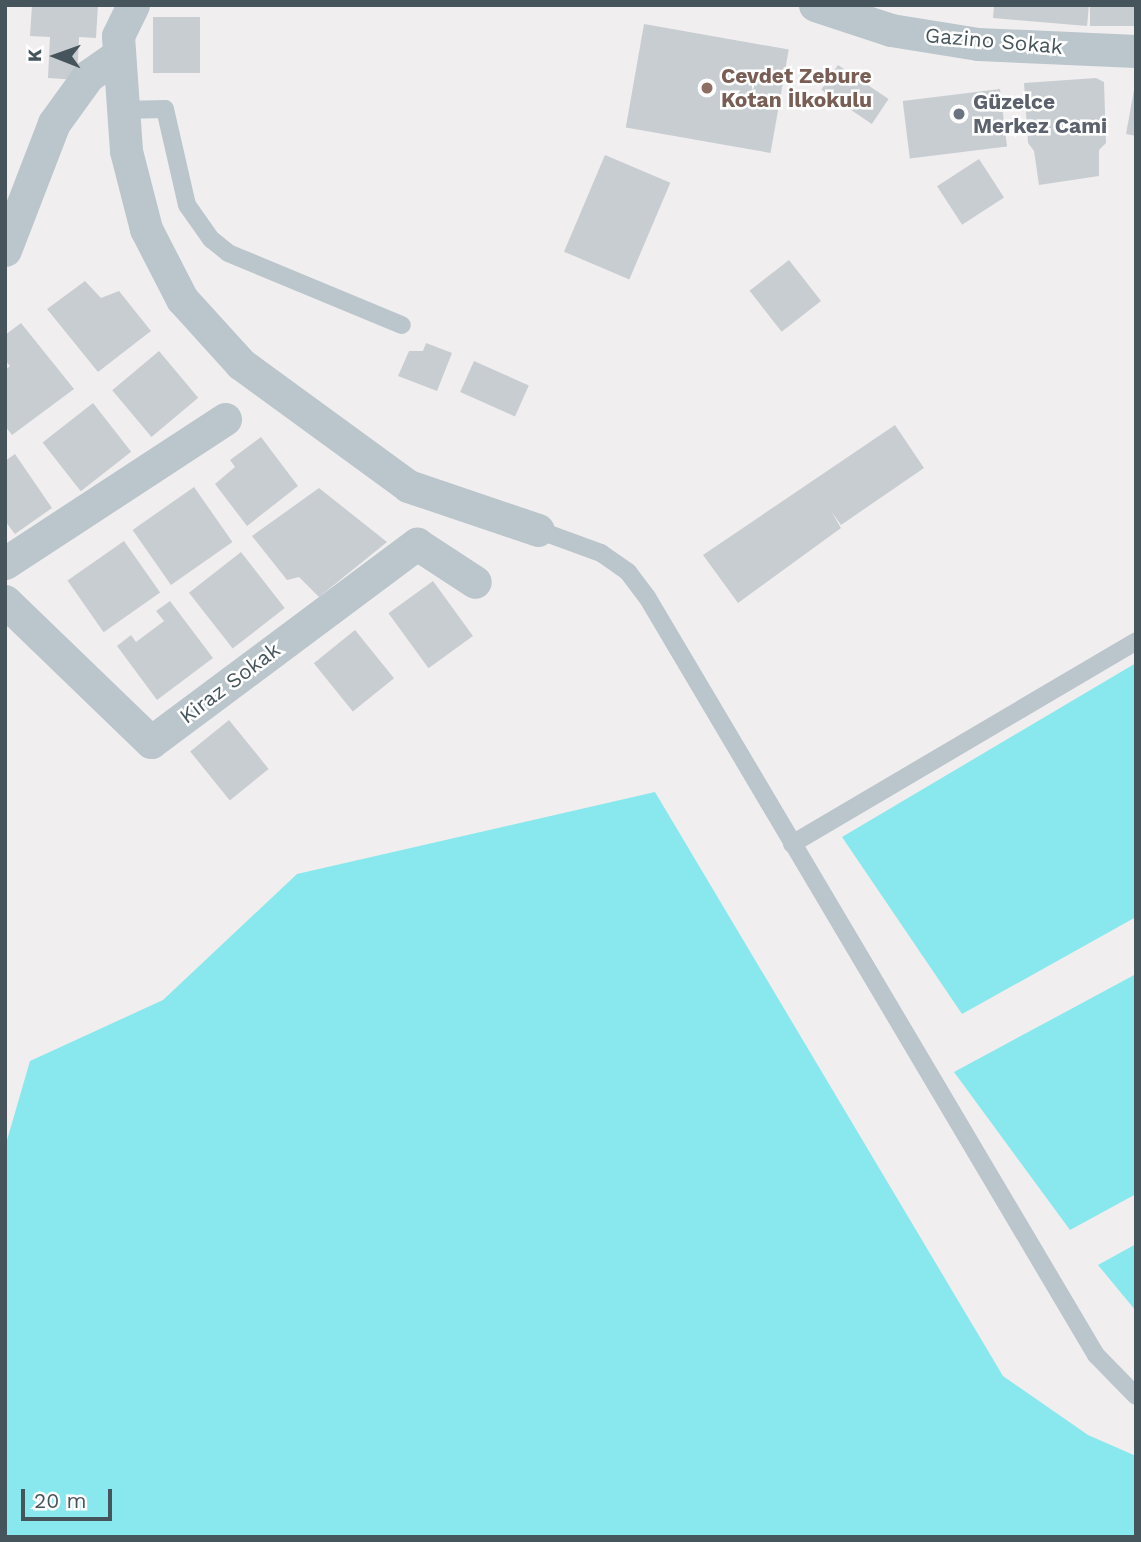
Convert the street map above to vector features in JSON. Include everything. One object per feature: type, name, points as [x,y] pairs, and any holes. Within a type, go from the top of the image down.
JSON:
[{"type":"street","points":[[133,5],[118,36],[126,151],[146,229],[182,299],[213,335],[283,398],[408,486],[538,530]]},
{"type":"street","name":"Gazino Sokak","points":[[815,5],[891,30],[978,44],[1136,51]]},
{"type":"street","points":[[5,250],[54,123],[88,75],[119,54]]},
{"type":"street","points":[[5,563],[225,419]]},
{"type":"street","name":"Kiraz Sokak","points":[[5,601],[151,742],[417,544],[475,582]]},
{"type":"lane","points":[[123,110],[165,109],[187,205],[211,239],[228,253],[402,325]]},
{"type":"lane","points":[[538,530],[601,554],[628,572],[647,597],[1096,1355],[1136,1396]]},
{"type":"lane","points":[[792,844],[1136,641]]},
{"type":"water","points":[[1136,663],[1136,917],[962,1014],[842,837]]},
{"type":"water","points":[[655,792],[1003,1376],[1088,1435],[1136,1456],[1136,1537],[5,1537],[5,1147],[30,1061],[163,1000],[297,874]]},
{"type":"water","points":[[1136,974],[1136,1194],[1070,1230],[954,1072]]},
{"type":"water","points":[[1136,1244],[1136,1311],[1098,1265]]},
{"type":"building","points":[[32,5],[98,5],[96,38],[79,37],[77,80],[48,78],[50,37],[30,36]]},
{"type":"building","points":[[994,5],[1089,5],[1087,26],[993,18]]},
{"type":"building","points":[[1090,5],[1136,5],[1136,26],[1090,26]]},
{"type":"building","points":[[153,17],[200,17],[200,73],[153,73]]},
{"type":"building","name":"Cevdet Zebure Kotan İlkokulu","points":[[644,24],[789,50],[771,153],[626,127]]},
{"type":"building","points":[[838,65],[889,99],[872,124],[821,90]]},
{"type":"building","points":[[1096,78],[1104,82],[1106,143],[1099,150],[1099,176],[1039,185],[1034,151],[1028,143],[1024,83]]},
{"type":"building","points":[[1000,89],[1007,147],[910,159],[903,101]]},
{"type":"building","points":[[1136,90],[1136,136],[1126,134]]},
{"type":"building","points":[[605,155],[670,183],[629,279],[564,252]]},
{"type":"building","points":[[979,159],[1004,198],[962,225],[937,186]]},
{"type":"building","points":[[789,260],[821,301],[782,332],[750,291]]},
{"type":"building","points":[[85,281],[101,298],[119,291],[151,331],[98,372],[47,309]]},
{"type":"building","points":[[21,323],[74,389],[12,435],[5,426],[5,370],[10,366],[5,360],[5,335]]},
{"type":"building","points":[[426,343],[452,353],[437,391],[398,376],[409,351],[423,351]]},
{"type":"building","points":[[159,351],[198,398],[151,437],[112,390]]},
{"type":"building","points":[[474,361],[529,385],[515,416],[460,392]]},
{"type":"building","points":[[93,403],[131,452],[81,491],[43,442]]},
{"type":"building","points":[[895,425],[924,468],[841,525],[831,511],[841,528],[738,603],[703,555]]},
{"type":"building","points":[[261,437],[298,486],[247,526],[215,484],[235,467],[230,460]]},
{"type":"building","points":[[15,454],[52,508],[15,534],[5,521],[5,461]]},
{"type":"building","points":[[194,487],[232,542],[171,585],[133,530]]},
{"type":"building","points":[[319,488],[387,542],[319,597],[299,577],[287,580],[252,536]]},
{"type":"building","points":[[124,541],[160,593],[104,632],[67,581]]},
{"type":"building","points":[[241,552],[285,608],[233,649],[189,593]]},
{"type":"building","points":[[433,581],[473,636],[428,668],[389,613]]},
{"type":"building","points":[[170,601],[213,658],[157,700],[117,646],[131,635],[136,642],[164,621],[156,611]]},
{"type":"building","points":[[355,630],[394,678],[353,712],[314,663]]},
{"type":"building","points":[[229,720],[269,769],[230,800],[190,751]]},
{"type":"place","name":"Cevdet Zebure Kotan İlkokulu","points":[[707,88]]},
{"type":"place","name":"Güzelce Merkez Cami","points":[[959,114]]}]
